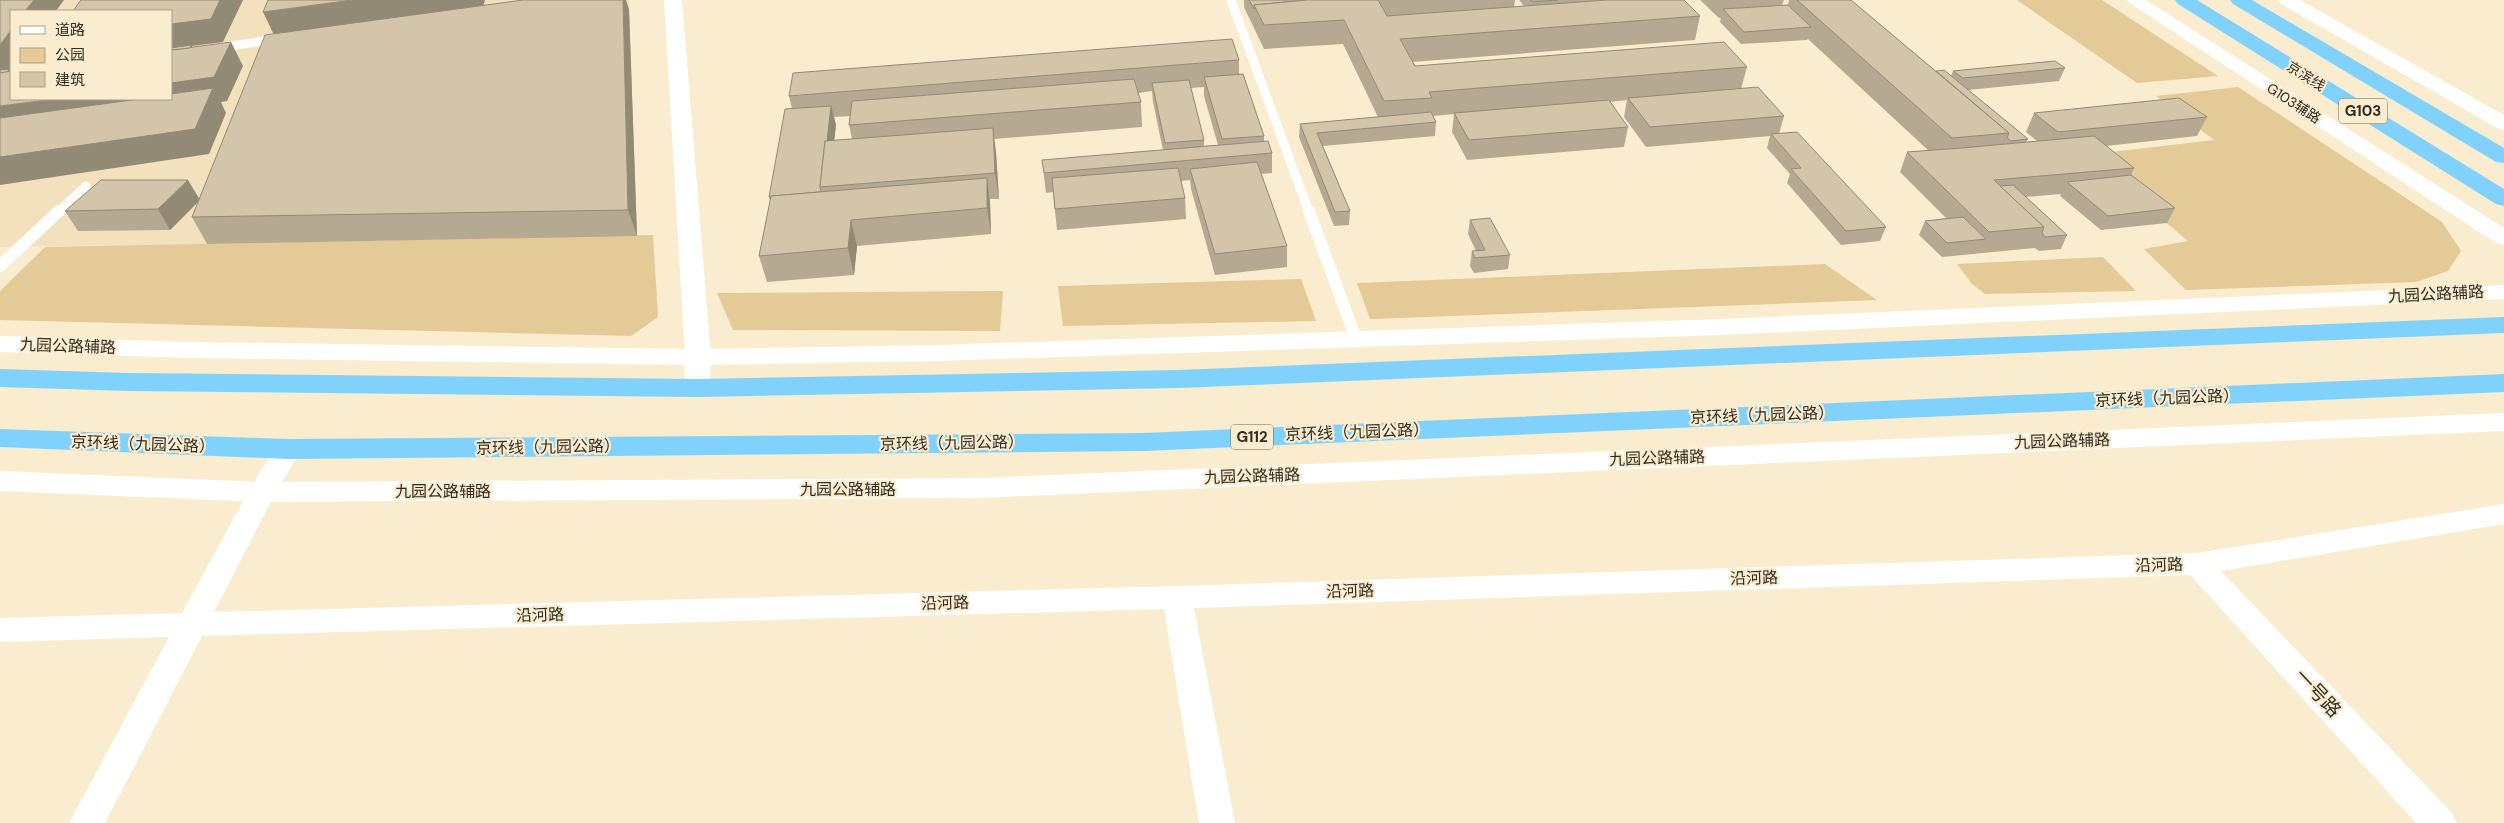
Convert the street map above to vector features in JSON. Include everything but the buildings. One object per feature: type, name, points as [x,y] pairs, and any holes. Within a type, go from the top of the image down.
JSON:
[{"type":"highway","name":"京滨线","points":[[2184,0],[2504,199]]},
{"type":"highway","name":"京滨线","points":[[2239,0],[2504,157]]},
{"type":"highway","points":[[0,378],[129,382],[697,388],[1179,379],[2504,325]]},
{"type":"highway","name":"京环线（九园公路）","points":[[0,438],[288,450],[1143,442],[2504,383]]},
{"type":"street","points":[[673,0],[698,357],[697,388]]},
{"type":"street","name":"G103辅路","points":[[2134,0],[2503,238]]},
{"type":"street","points":[[2287,0],[2504,124]]},
{"type":"street","name":"九园公路辅路","points":[[0,344],[191,350],[698,357],[947,352],[1721,327],[2504,292]]},
{"type":"street","name":"九园公路辅路","points":[[0,481],[262,492],[981,488],[2504,422]]},
{"type":"street","points":[[87,823],[262,492],[288,450]]},
{"type":"street","name":"沿河路","points":[[0,630],[191,626],[2197,564],[2504,514]]},
{"type":"street","name":"一号路","points":[[2197,564],[2439,823]]},
{"type":"street","points":[[1177,596],[1217,823]]},
{"type":"lane","points":[[1231,0],[1356,339]]},
{"type":"lane","points":[[211,48],[290,38]]},
{"type":"lane","points":[[0,266],[86,186]]},
{"type":"shaded area","points":[[0,0],[629,0],[629,9],[277,59],[207,244],[0,247]]},
{"type":"green space","points":[[2017,0],[2102,0],[2218,76],[2137,83]]},
{"type":"green space","points":[[2238,87],[2442,222],[2461,251],[2448,271],[2416,282],[2186,290],[2144,249],[2188,241],[2085,155],[2214,140],[2156,96]]},
{"type":"green space","points":[[653,235],[658,317],[631,336],[0,320],[0,291],[45,247]]},
{"type":"green space","points":[[2103,257],[2136,291],[1985,294],[1972,284],[1957,264]]},
{"type":"green space","points":[[1825,264],[1877,300],[1370,319],[1357,283]]},
{"type":"green space","points":[[1301,279],[1316,321],[1063,326],[1058,286]]},
{"type":"green space","points":[[1003,291],[1000,331],[733,330],[717,293]]}]
